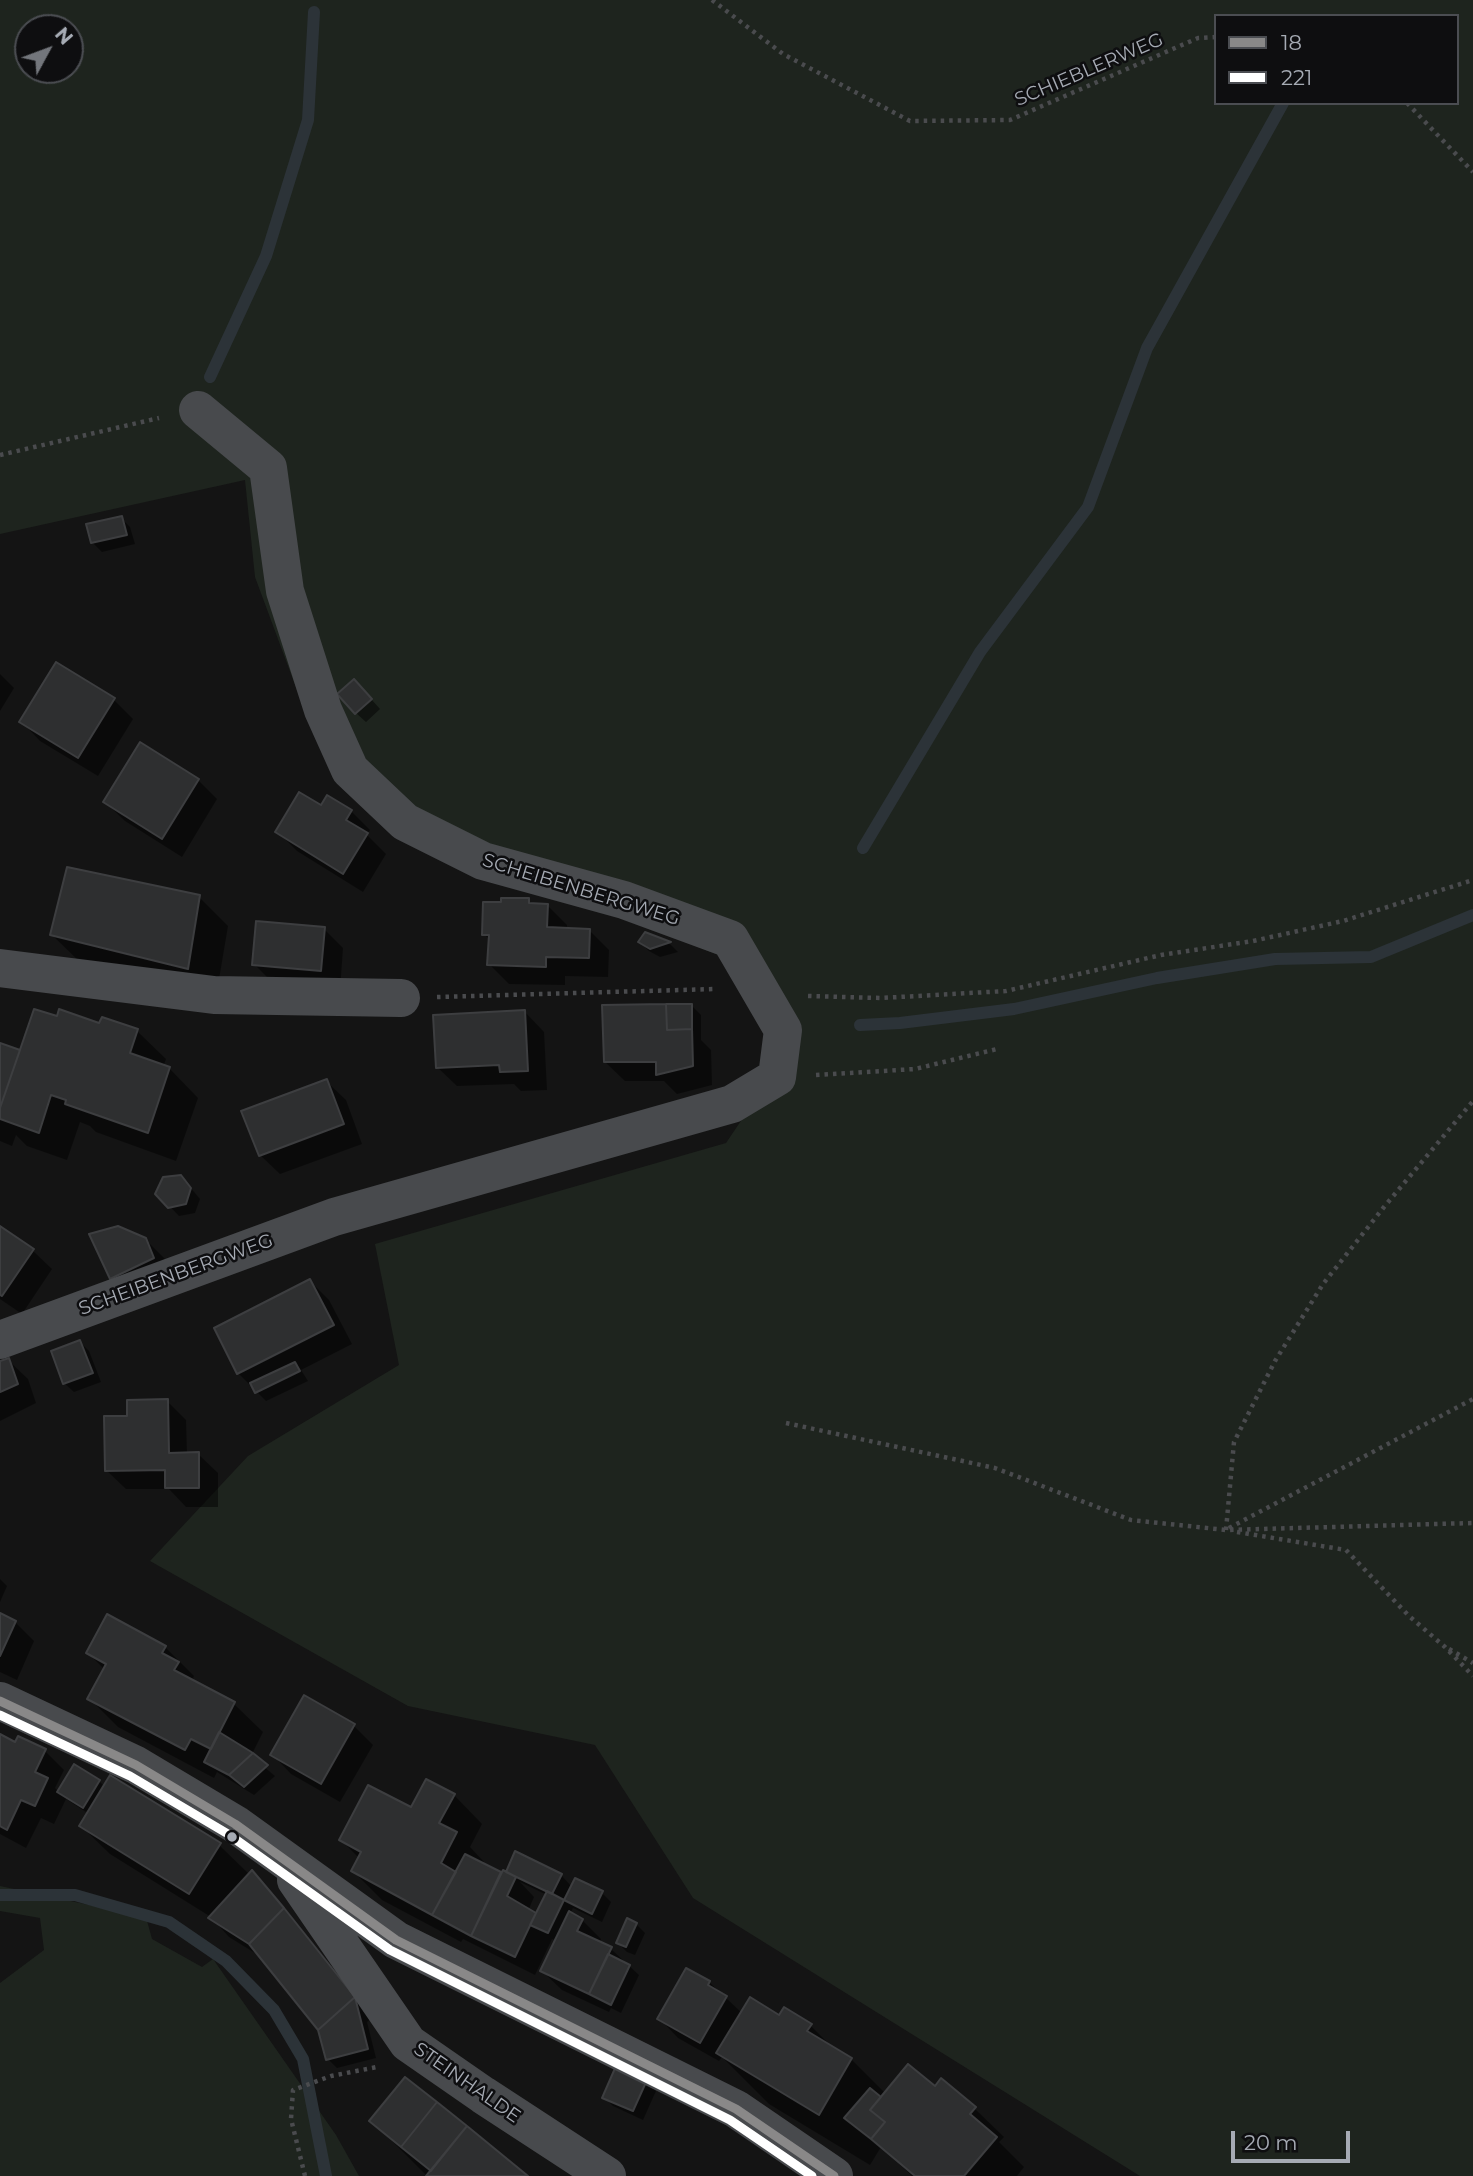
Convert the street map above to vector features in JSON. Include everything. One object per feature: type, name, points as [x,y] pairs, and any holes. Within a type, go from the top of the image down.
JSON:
[{"type":"street","name":"SCHEIBENBERGWEG","points":[[0,1340],[334,1217],[732,1104],[777,1077],[783,1030],[730,939],[624,900],[483,861],[405,822],[350,769],[323,710],[285,591],[268,468],[198,410]]},
{"type":"street","points":[[0,968],[214,995],[401,998]]},
{"type":"street","name":"STEINHALDE","points":[[0,1701],[136,1765],[235,1824],[396,1940],[736,2109],[834,2176]]},
{"type":"street","name":"STEINHALDE","points":[[281,1858],[408,2043],[607,2176]]},
{"type":"path","name":"SCHIEBLERWEG","points":[[712,0],[783,54],[910,121],[1010,120],[1198,38],[1214,37]]},
{"type":"path","points":[[1409,105],[1473,172]]},
{"type":"path","points":[[0,455],[198,410]]},
{"type":"path","points":[[401,998],[720,989],[761,994],[881,998],[1006,991],[1161,955],[1253,941],[1343,921],[1473,880]]},
{"type":"path","points":[[777,1077],[915,1069],[997,1049]]},
{"type":"path","points":[[1226,1530],[1234,1442],[1275,1361],[1322,1284],[1473,1101]]},
{"type":"path","points":[[1226,1530],[1473,1399]]},
{"type":"path","points":[[786,1423],[995,1468],[1131,1520],[1226,1530],[1346,1550],[1409,1616],[1473,1676]]},
{"type":"path","points":[[1226,1530],[1473,1523]]},
{"type":"path","points":[[1445,1647],[1473,1662]]},
{"type":"path","points":[[305,2176],[291,2119],[293,2090],[331,2076]]},
{"type":"shaded area","points":[[0,0],[1473,0],[1473,2176],[1140,2176],[693,1898],[595,1745],[408,1706],[150,1561],[248,1456],[399,1365],[375,1244],[726,1143],[780,1063],[744,965],[472,859],[311,728],[255,577],[245,480],[0,534]]},
{"type":"shaded area","points":[[0,1886],[146,1917],[152,1939],[202,1967],[213,1959],[336,2135],[359,2176],[0,2176],[0,1983],[44,1950],[40,1918],[0,1911]]},
{"type":"building","points":[[122,516],[127,535],[91,543],[86,524]]},
{"type":"building","points":[[56,662],[115,698],[78,758],[19,722]]},
{"type":"building","points":[[354,679],[372,699],[355,714],[337,694]]},
{"type":"building","points":[[140,742],[199,779],[162,839],[103,802]]},
{"type":"building","points":[[299,792],[321,805],[327,795],[352,810],[346,820],[368,833],[343,874],[275,832]]},
{"type":"building","points":[[67,867],[200,895],[188,969],[50,935]]},
{"type":"building","points":[[501,898],[529,898],[529,903],[548,904],[547,927],[590,929],[589,958],[546,957],[546,967],[487,965],[489,935],[482,935],[483,902],[501,902]]},
{"type":"building","points":[[256,921],[325,927],[321,971],[252,965]]},
{"type":"building","points":[[645,932],[671,942],[650,949],[638,942]]},
{"type":"building","points":[[666,1004],[667,1030],[692,1029],[693,1066],[656,1075],[656,1062],[604,1062],[602,1005]]},
{"type":"building","points":[[666,1004],[692,1004],[692,1029],[667,1030]]},
{"type":"building","points":[[34,1009],[57,1016],[59,1009],[99,1023],[102,1017],[138,1029],[130,1053],[170,1067],[148,1133],[65,1104],[66,1100],[51,1095],[39,1133],[0,1119],[0,1108]]},
{"type":"building","points":[[525,1010],[528,1071],[500,1072],[499,1065],[436,1068],[433,1015]]},
{"type":"building","points":[[0,1043],[20,1050],[0,1108]]},
{"type":"building","points":[[327,1079],[344,1124],[259,1156],[241,1111]]},
{"type":"building","points":[[181,1175],[191,1188],[186,1204],[168,1208],[155,1194],[163,1177]]},
{"type":"building","points":[[0,1226],[34,1249],[2,1296],[0,1295]]},
{"type":"building","points":[[118,1226],[146,1238],[154,1258],[110,1279],[89,1234]]},
{"type":"building","points":[[310,1279],[334,1325],[237,1374],[214,1328]]},
{"type":"building","points":[[80,1340],[93,1373],[63,1384],[51,1351]]},
{"type":"building","points":[[9,1358],[18,1384],[0,1392],[0,1361]]},
{"type":"building","points":[[295,1362],[300,1371],[255,1393],[250,1383]]},
{"type":"building","points":[[168,1399],[169,1453],[199,1452],[199,1488],[165,1488],[165,1470],[105,1471],[104,1416],[127,1416],[127,1400]]},
{"type":"building","points":[[0,1613],[16,1621],[0,1656]]},
{"type":"building","points":[[107,1614],[166,1646],[162,1653],[179,1662],[174,1670],[235,1702],[211,1749],[191,1739],[185,1750],[87,1699],[106,1664],[86,1653]]},
{"type":"building","points":[[304,1695],[355,1724],[321,1784],[270,1755]]},
{"type":"building","points":[[219,1732],[253,1753],[229,1775],[204,1762]]},
{"type":"building","points":[[0,1734],[15,1742],[18,1736],[46,1749],[35,1772],[48,1778],[35,1806],[21,1800],[7,1830],[0,1826]]},
{"type":"building","points":[[253,1753],[268,1765],[244,1787],[229,1775]]},
{"type":"building","points":[[74,1764],[100,1780],[83,1808],[57,1792]]},
{"type":"building","points":[[110,1775],[221,1843],[189,1894],[79,1826]]},
{"type":"building","points":[[426,1779],[455,1794],[439,1823],[457,1832],[441,1863],[456,1872],[432,1915],[351,1871],[361,1852],[339,1840],[368,1785],[411,1807]]},
{"type":"building","points":[[515,1851],[562,1874],[552,1894],[506,1872]]},
{"type":"building","points":[[465,1854],[501,1872],[471,1936],[432,1915]]},
{"type":"building","points":[[252,1870],[284,1908],[249,1944],[208,1918]]},
{"type":"building","points":[[503,1870],[516,1877],[507,1896],[536,1913],[515,1957],[471,1936]]},
{"type":"building","points":[[575,1878],[603,1891],[592,1914],[564,1900]]},
{"type":"building","points":[[547,1891],[564,1900],[548,1933],[530,1925]]},
{"type":"building","points":[[284,1908],[355,1997],[318,2030],[249,1944]]},
{"type":"building","points":[[569,1911],[583,1919],[577,1931],[612,1947],[589,1994],[540,1971]]},
{"type":"building","points":[[627,1918],[637,1923],[626,1947],[616,1943]]},
{"type":"building","points":[[608,1954],[630,1965],[611,2005],[589,1994]]},
{"type":"building","points":[[686,1968],[710,1981],[708,1985],[727,1996],[700,2043],[657,2019]]},
{"type":"building","points":[[355,1997],[368,2049],[326,2060],[318,2030]]},
{"type":"building","points":[[750,1997],[779,2015],[784,2007],[812,2024],[807,2031],[852,2058],[819,2115],[716,2053]]},
{"type":"building","points":[[908,2064],[935,2086],[941,2078],[976,2107],[970,2114],[997,2137],[964,2176],[915,2176],[871,2139],[885,2122],[870,2110]]},
{"type":"building","points":[[616,2066],[647,2080],[633,2111],[602,2098]]},
{"type":"building","points":[[405,2077],[437,2102],[401,2147],[369,2121]]},
{"type":"building","points":[[870,2088],[881,2097],[870,2110],[885,2122],[871,2139],[844,2118]]},
{"type":"building","points":[[437,2102],[467,2126],[431,2171],[401,2147]]},
{"type":"building","points":[[467,2126],[528,2176],[426,2176]]},
{"type":"waterway","points":[[210,377],[266,256],[308,120],[314,12]]},
{"type":"waterway","points":[[863,848],[980,652],[1088,507],[1147,348],[1282,105]]},
{"type":"waterway","points":[[860,1025],[900,1023],[1014,1009],[1157,978],[1275,959],[1371,957],[1473,915]]},
{"type":"waterway","points":[[0,1895],[75,1895],[169,1922],[226,1961],[274,2010],[303,2059],[326,2176]]},
{"type":"transit line","name":"18","points":[[0,1701],[136,1765],[235,1824],[396,1940],[736,2109],[834,2176]]},
{"type":"transit line","name":"221","points":[[0,1715],[130,1776],[228,1834],[390,1950],[730,2120],[812,2176]]}]
